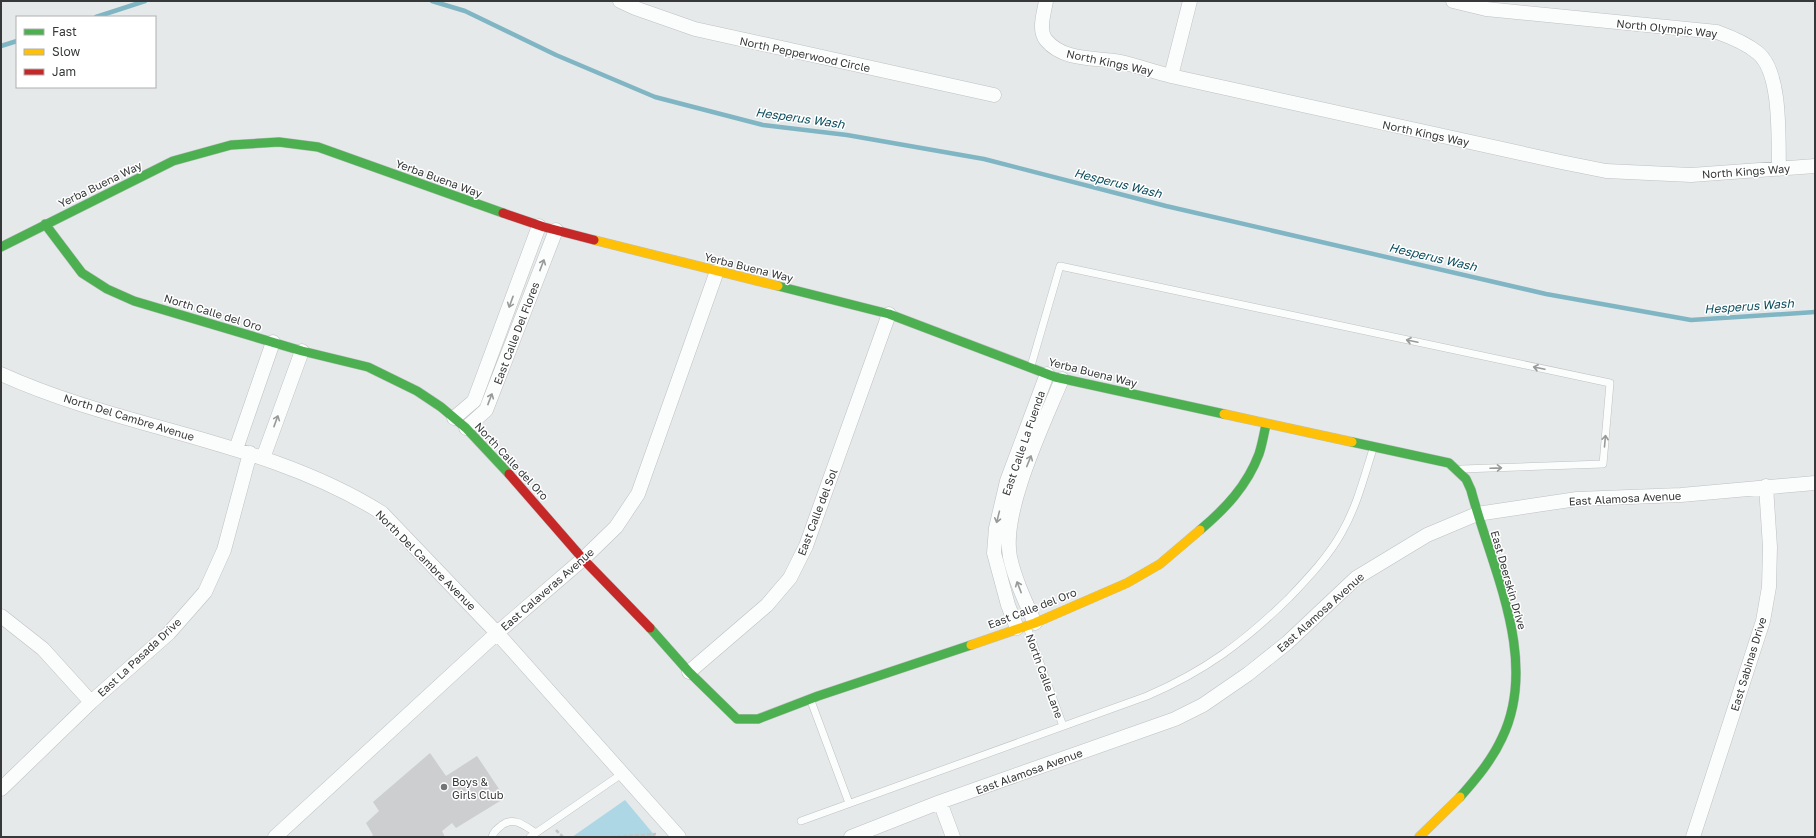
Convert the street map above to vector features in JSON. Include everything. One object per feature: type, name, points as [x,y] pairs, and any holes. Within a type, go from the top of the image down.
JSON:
[{"type":"street","name":"North Pepperwood Circle","points":[[620,1],[635,8],[695,29],[994,95]]},
{"type":"street","name":"North Kings Way","points":[[1046,1],[1042,30],[1046,39],[1058,50],[1072,56],[1121,62],[1171,76],[1561,162],[1606,171],[1691,175],[1815,166]]},
{"type":"street","points":[[1171,76],[1190,1]]},
{"type":"street","name":"North Olympic Way","points":[[1453,1],[1486,9],[1716,32],[1748,46],[1759,53],[1771,75],[1775,94],[1780,169]]},
{"type":"street","name":"Yerba Buena Way","points":[[1,247],[174,161],[231,145],[279,142],[318,147],[539,226],[889,314],[1062,379],[1449,463],[1457,469]]},
{"type":"street","name":"North Calle del Oro","points":[[45,224],[82,273],[106,289],[134,301],[302,351],[368,367],[417,391],[466,428],[494,456],[583,559],[639,616],[688,672],[737,719]]},
{"type":"street","name":"East Calle Del Flores","points":[[454,418],[474,400],[539,226]]},
{"type":"street","name":"East Calle Del Flores","points":[[466,428],[486,410],[556,230]]},
{"type":"street","name":"East Calaveras Avenue","points":[[281,835],[497,633],[583,559],[616,527],[638,494],[717,271]]},
{"type":"street","name":"East Calle del Sol","points":[[688,672],[767,606],[790,578],[806,546],[889,314]]},
{"type":"street","name":"East La Pasada Drive","points":[[1,789],[91,702],[169,633],[204,592],[224,550],[243,451],[273,342]]},
{"type":"street","points":[[263,458],[302,351]]},
{"type":"street","name":"North Del Cambre Avenue","points":[[1,374],[105,412],[263,458],[338,488],[359,498],[382,513],[497,633],[679,837]]},
{"type":"street","name":"East Calle La Fuenda","points":[[1026,625],[1008,605],[994,553],[996,528],[1007,481],[1047,374]]},
{"type":"street","name":"East Calle La Fuenda","points":[[1026,625],[1010,555],[1009,527],[1020,484],[1062,379]]},
{"type":"street","name":"East Calle del Oro","points":[[737,719],[758,719],[810,699],[1026,625],[1127,583],[1160,564],[1189,540],[1233,499],[1246,479],[1259,454],[1266,424]]},
{"type":"street","points":[[1457,469],[1466,479],[1476,514]]},
{"type":"street","name":"East Alamosa Avenue","points":[[851,837],[940,802],[1175,719],[1202,704],[1248,674],[1287,643],[1356,578],[1428,535],[1476,514],[1577,499],[1681,495],[1766,486],[1815,483]]},
{"type":"street","name":"East Sabinas Drive","points":[[1693,837],[1762,621],[1769,586],[1770,547],[1766,486]]},
{"type":"street","name":"East Deerskin Drive","points":[[1419,837],[1447,812],[1476,779],[1497,747],[1509,720],[1517,660],[1511,625],[1476,514]]},
{"type":"street","points":[[1,616],[43,649],[91,702]]},
{"type":"street","points":[[940,802],[953,837]]},
{"type":"lane","points":[[1030,368],[1060,266],[1610,384],[1603,464],[1457,469]]},
{"type":"lane","points":[[801,821],[1147,696],[1175,684],[1222,656],[1267,619],[1304,582],[1335,543],[1352,511],[1373,447]]},
{"type":"lane","name":"North Calle Lane","points":[[1026,625],[1063,726]]},
{"type":"lane","points":[[810,699],[849,803]]},
{"type":"lane","points":[[492,837],[494,832],[507,821],[518,822],[533,835],[623,773]]},
{"type":"path","points":[[556,830],[563,837]]},
{"type":"path","points":[[611,837],[656,833],[659,837]]},
{"type":"shaded area","points":[[625,800],[656,837],[572,837]]},
{"type":"building","name":"Boys & Girls Club","points":[[430,753],[446,776],[477,756],[505,798],[456,828],[452,823],[442,831],[445,837],[371,837],[373,835],[366,823],[379,811],[373,802]]},
{"type":"waterway","name":"Hesperus Wash","points":[[99,16],[145,1]]},
{"type":"waterway","name":"Hesperus Wash","points":[[432,1],[465,11],[556,55],[655,97],[763,125],[847,135],[984,159],[1166,206],[1546,294],[1691,320],[1815,312]]},
{"type":"waterway","name":"Hesperus Wash","points":[[1,46],[16,41]]},
{"type":"traffic: fast","points":[[1,247],[173,161],[231,145],[279,142],[318,147],[503,213]]},
{"type":"traffic: fast","points":[[45,224],[82,273],[107,289],[134,301],[302,351],[368,367],[417,391],[441,407],[466,428],[509,474]]},
{"type":"traffic: fast","points":[[778,286],[889,314],[1055,377],[1224,414]]},
{"type":"traffic: fast","points":[[1200,530],[1218,514],[1242,487],[1259,454],[1266,424]]},
{"type":"traffic: fast","points":[[1352,442],[1449,463],[1466,479],[1471,490],[1500,581],[1514,645],[1516,677],[1512,708],[1502,738],[1489,762],[1460,797]]},
{"type":"traffic: fast","points":[[650,628],[689,672],[737,719],[758,719],[818,696],[971,645]]},
{"type":"traffic: slow","points":[[594,240],[778,286]]},
{"type":"traffic: slow","points":[[1224,414],[1352,442]]},
{"type":"traffic: slow","points":[[971,645],[1035,623],[1127,583],[1160,564],[1200,530]]},
{"type":"traffic: slow","points":[[1419,837],[1460,797]]},
{"type":"traffic: jam","points":[[503,213],[544,227],[594,240]]},
{"type":"traffic: jam","points":[[509,474],[583,559],[650,628]]},
{"type":"place","name":"Boys & Girls Club","points":[[444,787]]}]
